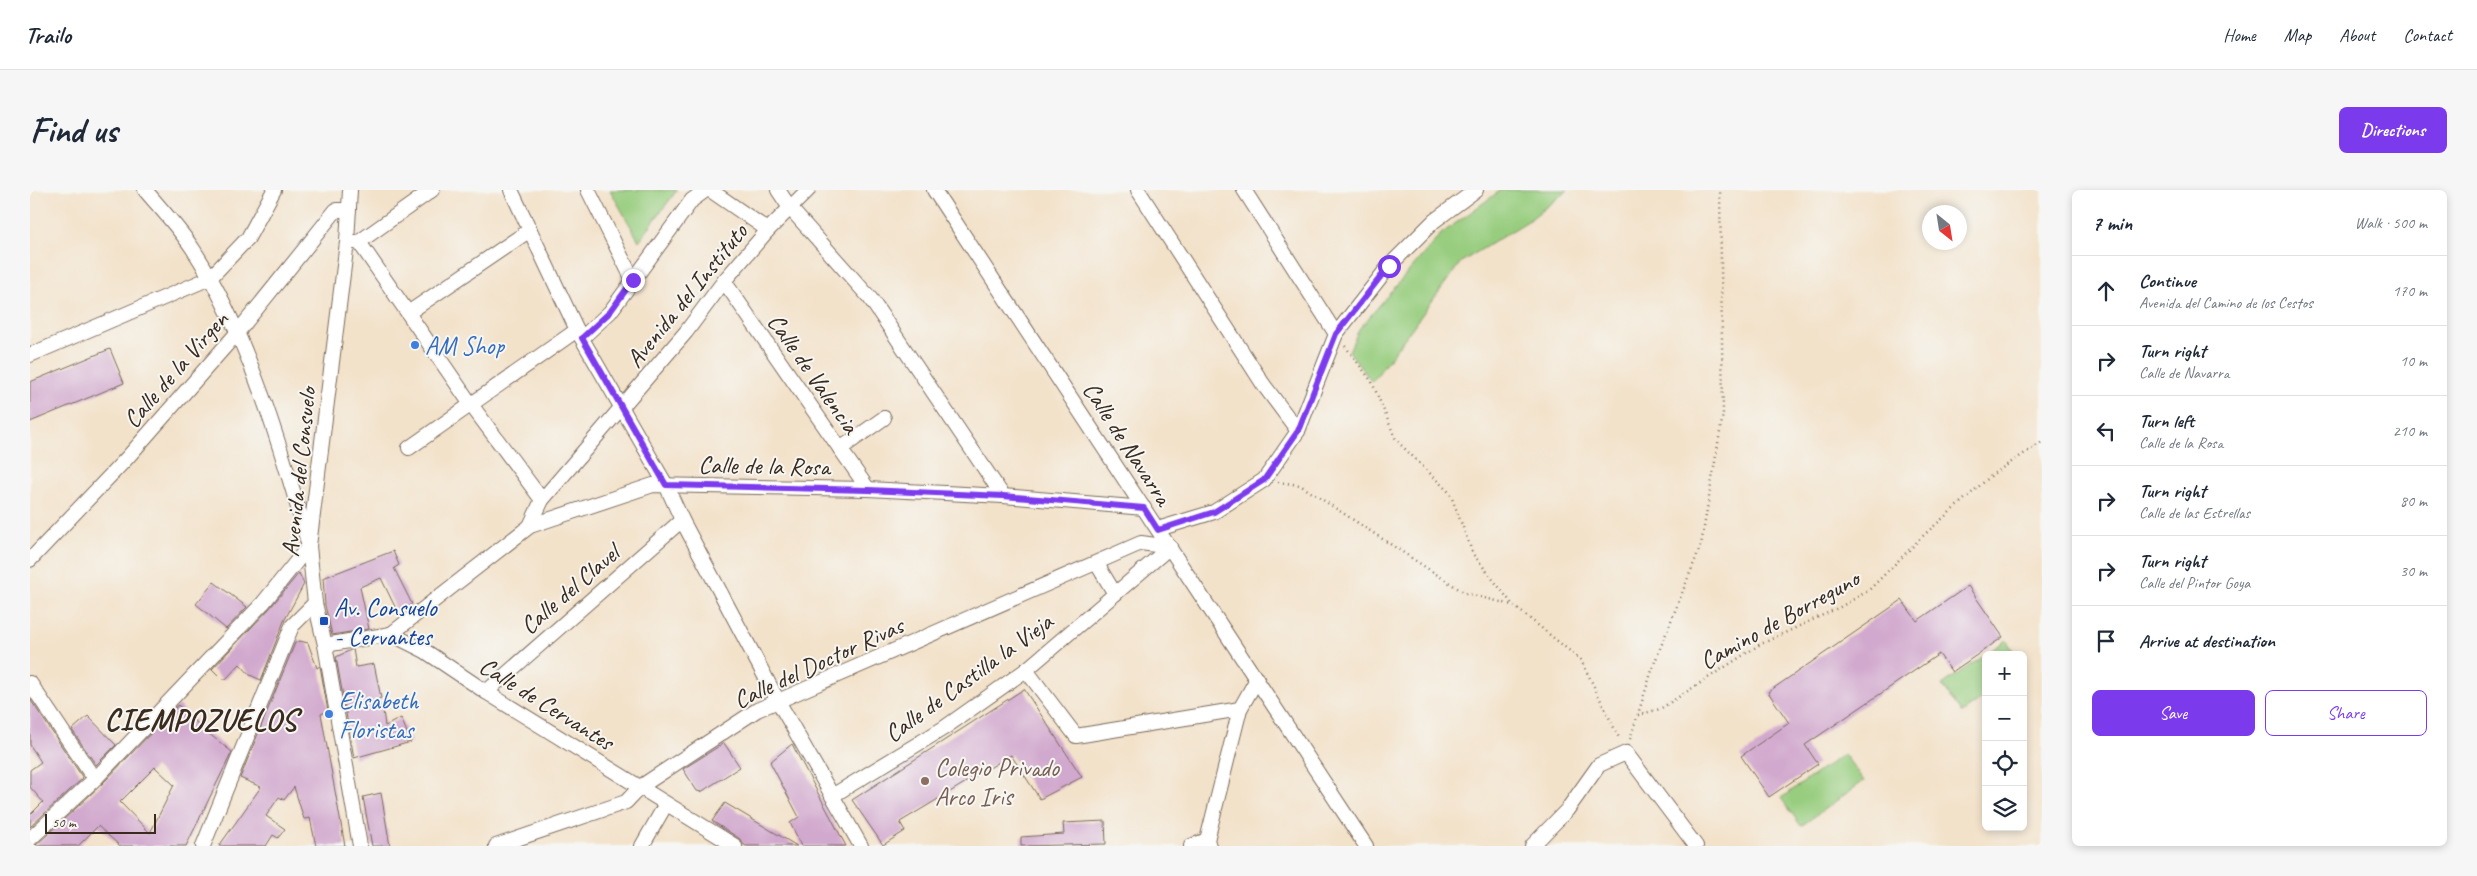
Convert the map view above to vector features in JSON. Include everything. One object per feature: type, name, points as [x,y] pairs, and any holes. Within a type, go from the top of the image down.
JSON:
[{"type":"street","points":[[30,839],[97,777],[263,603],[309,546],[271,425],[237,333],[210,278],[192,248],[145,190]]},
{"type":"street","points":[[30,354],[210,278],[248,238],[274,190]]},
{"type":"street","name":"Avenida del Consuelo","points":[[350,190],[349,210],[353,242],[309,546],[315,603],[325,645],[360,846]]},
{"type":"street","points":[[432,190],[353,242],[408,313],[472,406],[542,500]]},
{"type":"street","points":[[510,190],[580,334],[666,485],[682,520],[778,701],[861,846]]},
{"type":"street","points":[[588,190],[633,280]]},
{"type":"street","points":[[409,448],[610,312],[692,200],[706,190]]},
{"type":"street","points":[[710,190],[768,230]]},
{"type":"street","points":[[778,190],[790,208],[870,298],[1003,496]]},
{"type":"street","name":"Avenida del Instituto","points":[[530,526],[542,500],[686,332],[724,281],[768,230],[808,190]]},
{"type":"street","name":"Calle de Navarra","points":[[934,190],[1366,846]]},
{"type":"street","points":[[1138,190],[1263,384],[1298,431]]},
{"type":"street","points":[[1244,190],[1336,334]]},
{"type":"street","points":[[1158,530],[1214,512],[1264,480],[1298,431],[1336,334],[1389,266],[1434,221],[1475,190]]},
{"type":"street","name":"Calle de la Virgen","points":[[30,560],[127,458],[237,333],[336,210],[349,210]]},
{"type":"street","points":[[408,313],[530,230]]},
{"type":"street","name":"Calle de Valencia","points":[[724,281],[868,490]]},
{"type":"street","points":[[840,449],[884,418]]},
{"type":"street","name":"Calle de la Rosa","points":[[530,526],[653,485],[868,490],[1003,496],[1144,508]]},
{"type":"street","name":"Calle del Clavel","points":[[486,692],[682,520]]},
{"type":"street","points":[[325,645],[391,634],[530,526]]},
{"type":"street","name":"Calle del Doctor Rivas","points":[[496,846],[626,802],[640,788],[757,710],[1141,543],[1170,547]]},
{"type":"street","name":"Calle de Castilla la Vieja","points":[[832,796],[944,728],[1026,670],[1170,547]]},
{"type":"street","points":[[1096,564],[1115,594]]},
{"type":"street","points":[[202,846],[292,626],[315,603]]},
{"type":"street","name":"Calle de Cervantes","points":[[391,634],[425,650],[486,692],[666,804],[719,842],[735,846]]},
{"type":"street","points":[[1026,670],[1076,736],[1240,709]]},
{"type":"street","points":[[1191,846],[1208,843],[1240,709],[1257,679]]},
{"type":"street","points":[[30,683],[89,771],[97,777]]},
{"type":"street","points":[[1532,846],[1567,810],[1599,765],[1626,753],[1696,846]]},
{"type":"street","points":[[642,846],[666,804]]},
{"type":"path","points":[[1626,753],[1654,664],[1701,545],[1723,414],[1720,190]]},
{"type":"path","points":[[1336,334],[1372,382],[1396,440],[1450,493],[1473,554],[1513,605],[1582,660],[1626,753]]},
{"type":"path","name":"Camino de Borreguno","points":[[1638,715],[1660,709],[1759,645],[1840,607],[1868,591],[1925,534],[1993,474],[2042,442]]},
{"type":"path","points":[[1264,480],[1300,485],[1465,593],[1513,605]]},
{"type":"green space","points":[[610,190],[677,190],[639,241]]},
{"type":"green space","points":[[1501,190],[1568,190],[1528,221],[1461,262],[1372,382],[1349,351],[1359,329],[1441,234]]},
{"type":"green space","points":[[2006,640],[2013,651],[1990,651]]},
{"type":"green space","points":[[1982,657],[1982,699],[1962,713],[1942,685]]},
{"type":"green space","points":[[1844,754],[1864,781],[1801,826],[1781,798]]},
{"type":"building","points":[[110,349],[124,383],[30,422],[30,382]]},
{"type":"building","points":[[393,551],[399,565],[394,568],[412,604],[399,615],[381,578],[360,587],[369,629],[332,635],[325,605],[323,578]]},
{"type":"building","points":[[299,573],[304,584],[284,621],[261,680],[250,675],[240,664],[226,679],[222,679],[212,669],[269,609]]},
{"type":"building","points":[[214,582],[247,607],[226,629],[196,604]]},
{"type":"building","points":[[1968,586],[2003,637],[1952,672],[1939,654],[1805,745],[1818,764],[1769,797],[1741,756],[1789,723],[1768,692],[1902,600],[1917,621]]},
{"type":"building","points":[[300,641],[308,643],[317,668],[320,666],[328,711],[321,714],[345,846],[316,846],[310,818],[304,819],[294,787],[284,800],[279,797],[266,816],[285,829],[278,838],[273,835],[266,846],[219,846],[261,787],[240,778],[295,643]]},
{"type":"building","points":[[353,649],[356,667],[374,664],[381,698],[377,700],[383,710],[385,726],[401,718],[411,742],[354,758],[336,657]]},
{"type":"building","points":[[1024,689],[1082,777],[1040,799],[1011,755],[900,822],[905,831],[883,845],[852,800]]},
{"type":"building","points":[[30,699],[83,778],[30,827],[30,815],[43,802],[30,787],[30,770],[41,762],[30,745]]},
{"type":"building","points":[[178,705],[203,729],[232,752],[186,846],[120,846],[98,826],[78,846],[35,846],[103,783]],"holes":[[[155,767],[174,785],[150,833],[120,802]]]},
{"type":"building","points":[[88,716],[116,745],[96,765],[72,730]]},
{"type":"building","points":[[724,743],[740,767],[701,792],[697,791],[683,769]]},
{"type":"building","points":[[792,744],[846,846],[802,846],[790,823],[799,817],[770,762]]},
{"type":"building","points":[[381,793],[390,846],[372,846],[363,797]]},
{"type":"building","points":[[725,803],[797,846],[746,846],[740,839],[712,821]]},
{"type":"building","points":[[1105,821],[1106,844],[1021,846],[1021,837],[1064,834],[1063,823]]},
{"type":"place","name":"AM Shop","points":[[415,345]]},
{"type":"place","name":"Av. Consuelo - Cervantes","points":[[324,621]]},
{"type":"place","name":"Elisabeth Floristas","points":[[329,714]]},
{"type":"place","name":"Colegio Privado Arco Iris","points":[[925,781]]},
{"type":"district","name":"CIEMPOZUELOS","points":[[201,720]]},
{"type":"route","points":[[633,280],[610,312],[582,338],[666,485],[868,490],[1003,496],[1144,508],[1158,530],[1214,512],[1264,480],[1298,431],[1336,334],[1389,266]]}]
